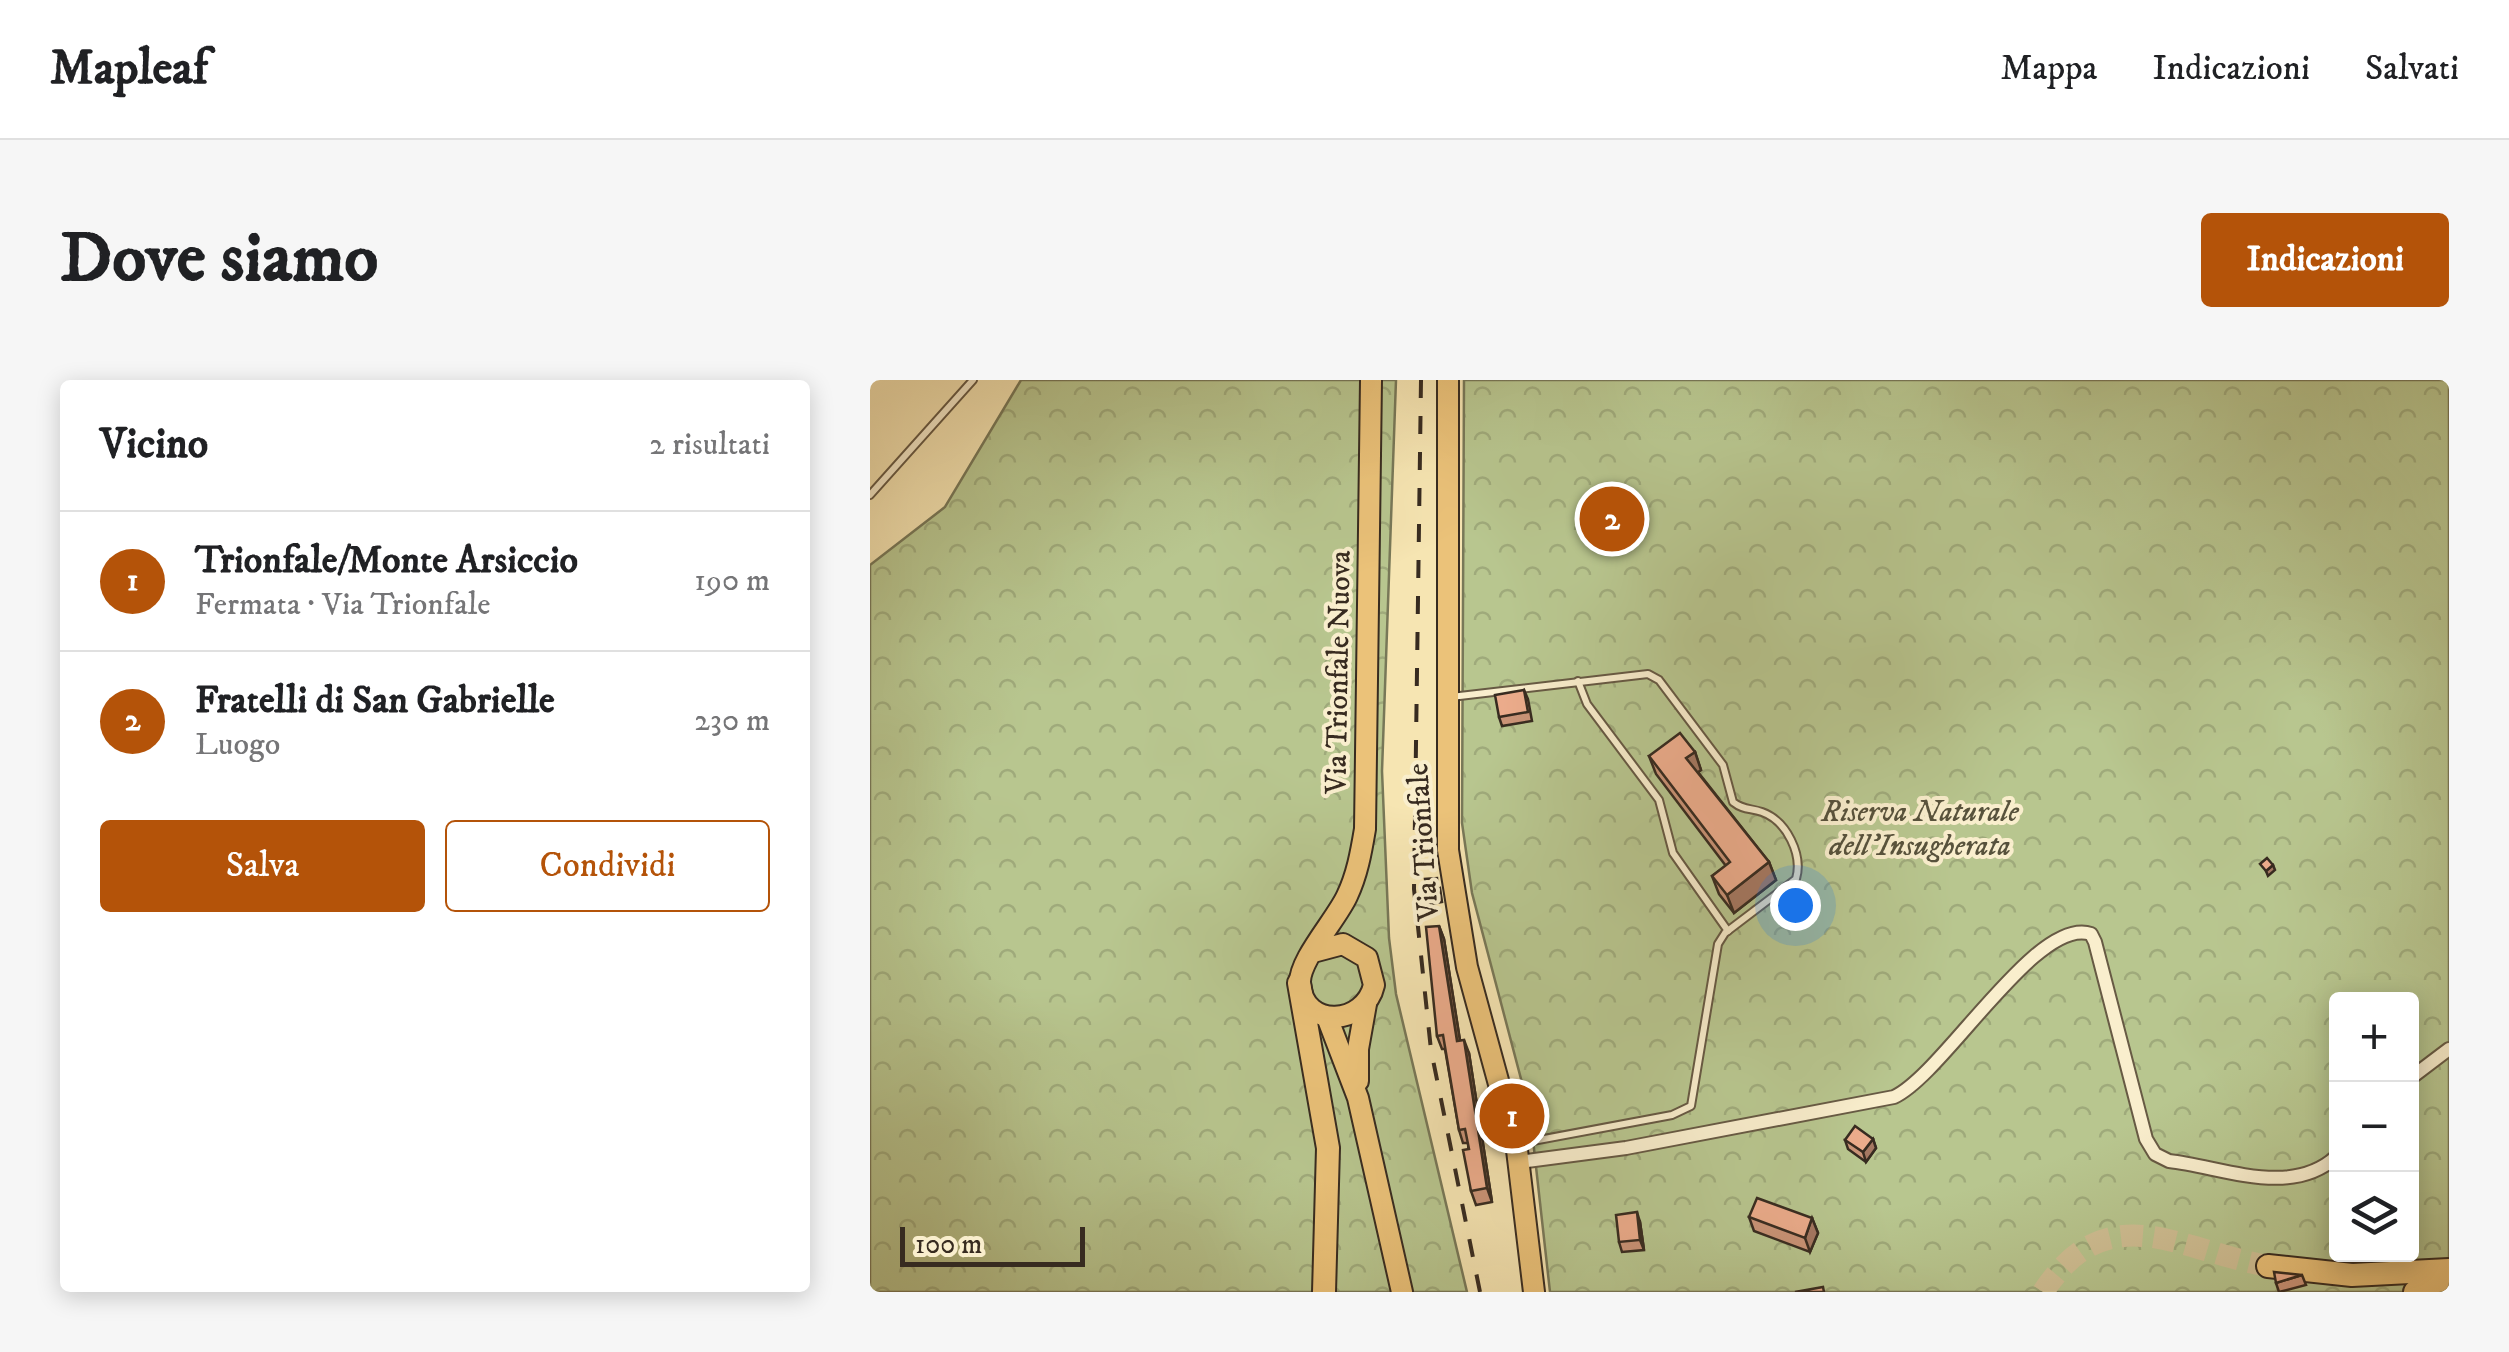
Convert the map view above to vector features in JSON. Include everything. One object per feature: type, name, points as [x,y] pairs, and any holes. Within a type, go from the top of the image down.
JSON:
[{"type":"highway","points":[[1299,983],[1328,1148],[1324,1292]]},
{"type":"highway","points":[[2268,1266],[2352,1275],[2449,1270]]},
{"type":"highway","points":[[2414,1292],[2449,1281]]},
{"type":"main road","name":"Via Trionfale Nuova","points":[[1312,952],[1352,885],[1364,829],[1372,380]]},
{"type":"main road","name":"Via Trionfale","points":[[1448,380],[1450,697],[1446,810],[1454,894],[1467,966],[1517,1153],[1534,1292]]},
{"type":"main road","points":[[1358,1098],[1358,1049],[1374,978],[1362,953],[1343,944],[1312,952],[1299,983],[1308,1004],[1328,1017],[1350,1016],[1366,1004]]},
{"type":"main road","points":[[1328,1017],[1358,1098],[1402,1292]]},
{"type":"street","points":[[1517,1153],[1626,1148],[1894,1097],[1922,1079],[2009,982],[2055,940],[2078,931],[2091,934],[2096,942],[2146,1139],[2155,1154],[2169,1161],[2278,1179],[2312,1174],[2329,1162]]},
{"type":"street","points":[[2419,1072],[2449,1049]]},
{"type":"lane","points":[[870,494],[973,380]]},
{"type":"lane","points":[[1450,697],[1638,673],[1659,680],[1723,765],[1732,802],[1741,809],[1766,813],[1796,846],[1799,861],[1796,879],[1728,930],[1718,944],[1690,1106],[1672,1115],[1517,1153]]},
{"type":"lane","points":[[1578,680],[1587,704],[1659,800],[1672,853],[1728,930]]},
{"type":"green space","points":[[1021,380],[1396,380],[1382,771],[1389,938],[1396,994],[1467,1292],[870,1292],[870,565],[945,507]]},
{"type":"green space","name":"Riserva Naturale dell'Insugherata","points":[[1464,380],[2449,380],[2449,1292],[1550,1292],[1530,1113],[1472,893],[1462,823]]},
{"type":"building","points":[[1524,690],[1528,712],[1499,717],[1495,695]]},
{"type":"building","points":[[1680,733],[1695,752],[1686,758],[1769,862],[1727,895],[1712,876],[1730,862],[1649,756]]},
{"type":"building","points":[[2267,858],[2273,865],[2266,871],[2260,864]]},
{"type":"building","points":[[1437,878],[1438,893],[1427,894],[1425,879]]},
{"type":"building","points":[[1439,926],[1457,1041],[1464,1040],[1487,1188],[1471,1191],[1463,1150],[1469,1149],[1465,1129],[1459,1130],[1443,1035],[1437,1036],[1426,927]]},
{"type":"building","points":[[1855,1126],[1873,1139],[1863,1152],[1845,1140]]},
{"type":"building","points":[[1757,1198],[1812,1218],[1805,1238],[1749,1217]]},
{"type":"building","points":[[1637,1212],[1640,1240],[1619,1242],[1616,1215]]},
{"type":"building","points":[[2274,1272],[2302,1275],[2276,1283]]},
{"type":"building","points":[[1823,1287],[1824,1292],[1795,1292]]},
{"type":"tunnel","points":[[2043,1292],[2068,1262],[2093,1244],[2119,1236],[2174,1241],[2268,1266]]},
{"type":"railway","points":[[1421,380],[1414,889],[1431,1050],[1480,1292]]},
{"type":"place","name":"Fratelli di San Gabrielle","points":[[1612,519]]},
{"type":"place","name":"Trionfale/Monte Arsiccio","points":[[1512,1116]]}]
